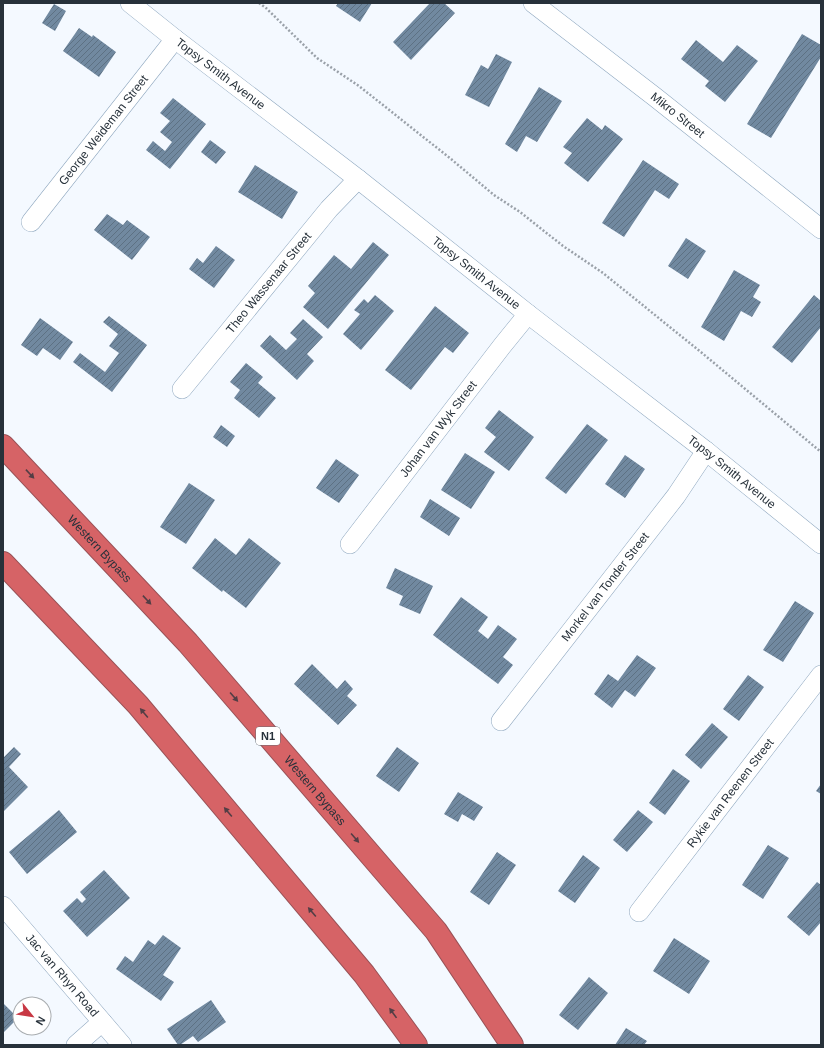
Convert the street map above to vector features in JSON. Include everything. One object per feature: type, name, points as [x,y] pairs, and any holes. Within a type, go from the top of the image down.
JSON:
[{"type":"highway","name":"Western Bypass","points":[[3,446],[188,643],[436,931],[512,1045]]},
{"type":"highway","points":[[3,563],[138,705],[364,974],[416,1045]]},
{"type":"street","name":"Topsy Smith Avenue","points":[[130,3],[174,39],[358,179],[528,314],[706,451],[821,544]]},
{"type":"street","name":"Mikro Street","points":[[533,3],[655,97],[821,229]]},
{"type":"street","name":"George Weideman Street","points":[[32,222],[174,39]]},
{"type":"street","name":"Theo Wassenaar Street","points":[[182,389],[329,209],[358,179]]},
{"type":"street","name":"Johan van Wyk Street","points":[[350,544],[528,314]]},
{"type":"street","name":"Morkel van Tonder Street","points":[[501,721],[676,496],[706,451]]},
{"type":"street","name":"Rykie van Reenen Street","points":[[639,912],[821,675]]},
{"type":"street","name":"Jac van Rhyn Road","points":[[3,906],[122,1045]]},
{"type":"street","points":[[76,1045],[102,1022]]},
{"type":"path","points":[[259,3],[317,58],[359,86],[494,195],[520,212],[564,246],[603,273],[821,452]]},
{"type":"building","points":[[338,3],[372,3],[360,22],[336,6]]},
{"type":"building","points":[[430,3],[444,3],[455,13],[411,60],[393,42]]},
{"type":"building","points":[[54,4],[66,11],[55,31],[42,23]]},
{"type":"building","points":[[79,28],[92,37],[93,35],[116,52],[99,77],[63,51]]},
{"type":"building","points":[[802,34],[821,45],[821,57],[771,138],[747,124]]},
{"type":"building","points":[[696,40],[723,62],[737,45],[758,61],[725,102],[705,86],[709,81],[681,59]]},
{"type":"building","points":[[496,54],[512,62],[489,107],[465,95],[481,65],[488,69]]},
{"type":"building","points":[[539,87],[562,101],[537,142],[526,136],[517,152],[505,144]]},
{"type":"building","points":[[173,98],[206,124],[170,169],[146,150],[153,141],[165,151],[172,142],[160,132],[170,121],[160,113]]},
{"type":"building","points":[[587,118],[602,130],[605,125],[623,139],[588,182],[564,163],[572,153],[563,147]]},
{"type":"building","points":[[210,140],[226,152],[216,164],[201,152]]},
{"type":"building","points":[[643,160],[679,184],[669,199],[655,190],[624,237],[602,223]]},
{"type":"building","points":[[255,165],[298,192],[282,219],[238,192]]},
{"type":"building","points":[[107,214],[123,225],[127,220],[150,237],[132,260],[94,230]]},
{"type":"building","points":[[686,238],[706,251],[688,279],[668,266]]},
{"type":"building","points":[[373,242],[389,255],[328,329],[303,307],[315,293],[308,286],[334,255],[351,269]]},
{"type":"building","points":[[216,246],[235,260],[214,288],[189,269],[197,258],[203,263]]},
{"type":"building","points":[[734,270],[760,285],[753,297],[761,302],[752,317],[741,311],[724,341],[701,327]]},
{"type":"building","points":[[375,295],[394,311],[361,350],[343,334],[360,314],[354,310],[364,299],[368,303]]},
{"type":"building","points":[[814,295],[821,301],[821,327],[792,363],[772,347]]},
{"type":"building","points":[[435,306],[469,333],[453,353],[445,347],[411,390],[385,370]]},
{"type":"building","points":[[109,316],[147,345],[112,392],[73,362],[80,353],[105,372],[119,353],[109,346],[118,334],[103,322]]},
{"type":"building","points":[[40,318],[73,342],[60,360],[43,348],[37,356],[21,345]]},
{"type":"building","points":[[303,319],[323,337],[307,354],[314,361],[297,380],[260,346],[270,335],[286,350],[297,339],[290,333]]},
{"type":"building","points":[[246,363],[263,377],[258,383],[276,398],[259,418],[234,398],[240,390],[230,382]]},
{"type":"building","points":[[499,410],[534,437],[509,471],[484,452],[496,437],[485,428]]},
{"type":"building","points":[[587,424],[608,440],[566,494],[545,478]]},
{"type":"building","points":[[221,425],[235,436],[227,447],[213,437]]},
{"type":"building","points":[[465,453],[495,472],[471,509],[441,490]]},
{"type":"building","points":[[625,455],[645,469],[625,498],[605,484]]},
{"type":"building","points":[[336,459],[359,475],[339,503],[316,488]]},
{"type":"building","points":[[189,483],[215,500],[186,544],[160,527]]},
{"type":"building","points":[[430,499],[460,518],[449,536],[420,517]]},
{"type":"building","points":[[215,538],[236,555],[249,538],[281,563],[246,608],[223,590],[222,592],[192,568]]},
{"type":"building","points":[[395,568],[433,586],[420,614],[399,605],[403,596],[386,588]]},
{"type":"building","points":[[461,597],[488,617],[478,631],[488,639],[498,625],[517,639],[503,657],[513,665],[498,684],[433,635]]},
{"type":"building","points":[[795,601],[814,613],[783,662],[763,650]]},
{"type":"building","points":[[637,655],[656,668],[635,697],[625,690],[612,708],[594,694],[608,674],[618,681]]},
{"type":"building","points":[[312,664],[337,689],[345,680],[353,689],[347,696],[357,705],[338,725],[294,684]]},
{"type":"building","points":[[748,675],[764,687],[739,721],[723,709]]},
{"type":"building","points":[[712,723],[728,737],[701,769],[685,755]]},
{"type":"building","points":[[14,747],[21,754],[9,767],[28,787],[3,812],[3,758]]},
{"type":"building","points":[[397,747],[419,763],[399,792],[376,776]]},
{"type":"building","points":[[673,769],[690,781],[665,815],[649,803]]},
{"type":"building","points":[[821,784],[821,794],[816,791]]},
{"type":"building","points":[[458,792],[483,807],[474,821],[462,814],[458,822],[444,814]]},
{"type":"building","points":[[59,810],[77,832],[27,874],[9,852]]},
{"type":"building","points":[[638,810],[653,822],[627,852],[613,840]]},
{"type":"building","points":[[768,845],[789,858],[763,899],[742,885]]},
{"type":"building","points":[[497,852],[516,865],[489,905],[470,892]]},
{"type":"building","points":[[583,855],[600,868],[575,903],[558,891]]},
{"type":"building","points":[[104,870],[130,898],[87,937],[63,911],[77,898],[82,903],[86,899],[80,892]]},
{"type":"building","points":[[817,882],[821,885],[821,922],[809,936],[787,917]]},
{"type":"building","points":[[163,935],[181,948],[163,975],[174,982],[161,1001],[116,969],[125,956],[133,962],[148,940],[155,945]]},
{"type":"building","points":[[674,938],[710,961],[689,994],[653,971]]},
{"type":"building","points":[[589,977],[608,993],[578,1030],[559,1015]]},
{"type":"building","points":[[211,1000],[226,1022],[198,1042],[193,1036],[178,1045],[167,1029]]},
{"type":"building","points":[[3,1003],[12,1012],[12,1024],[3,1033]]},
{"type":"building","points":[[626,1028],[647,1041],[644,1045],[615,1045]]}]
